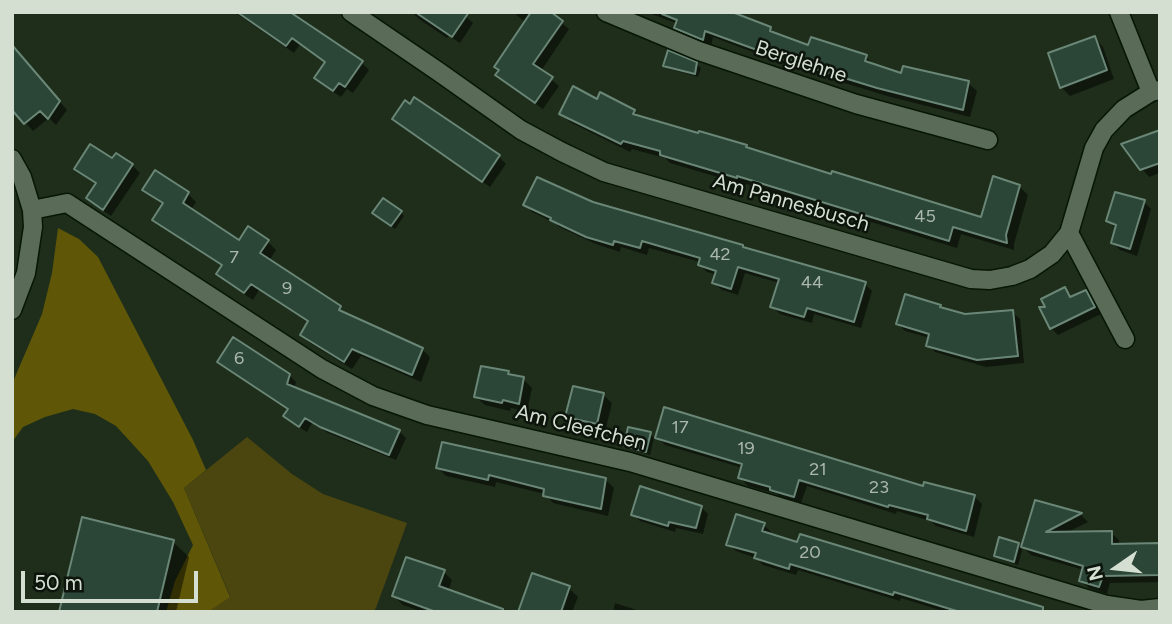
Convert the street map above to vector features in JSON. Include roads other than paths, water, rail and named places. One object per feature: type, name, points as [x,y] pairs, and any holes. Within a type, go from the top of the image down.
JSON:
[{"type":"street","name":"Am Pannesbusch","points":[[351,12],[521,130],[604,172],[971,279],[990,280],[1012,276],[1030,269],[1052,254],[1069,233],[1094,148],[1104,130],[1124,109],[1155,91]]},
{"type":"street","name":"Berglehne","points":[[606,12],[738,65],[856,104],[988,140]]},
{"type":"street","points":[[1119,12],[1155,91]]},
{"type":"street","points":[[12,159],[17,179],[32,210],[33,227],[26,273],[12,310]]},
{"type":"street","name":"Am Cleefchen","points":[[32,210],[67,203],[322,369],[373,396],[427,415],[630,462],[1107,605],[1141,610],[1160,608]]},
{"type":"street","points":[[1069,233],[1125,339]]}]
